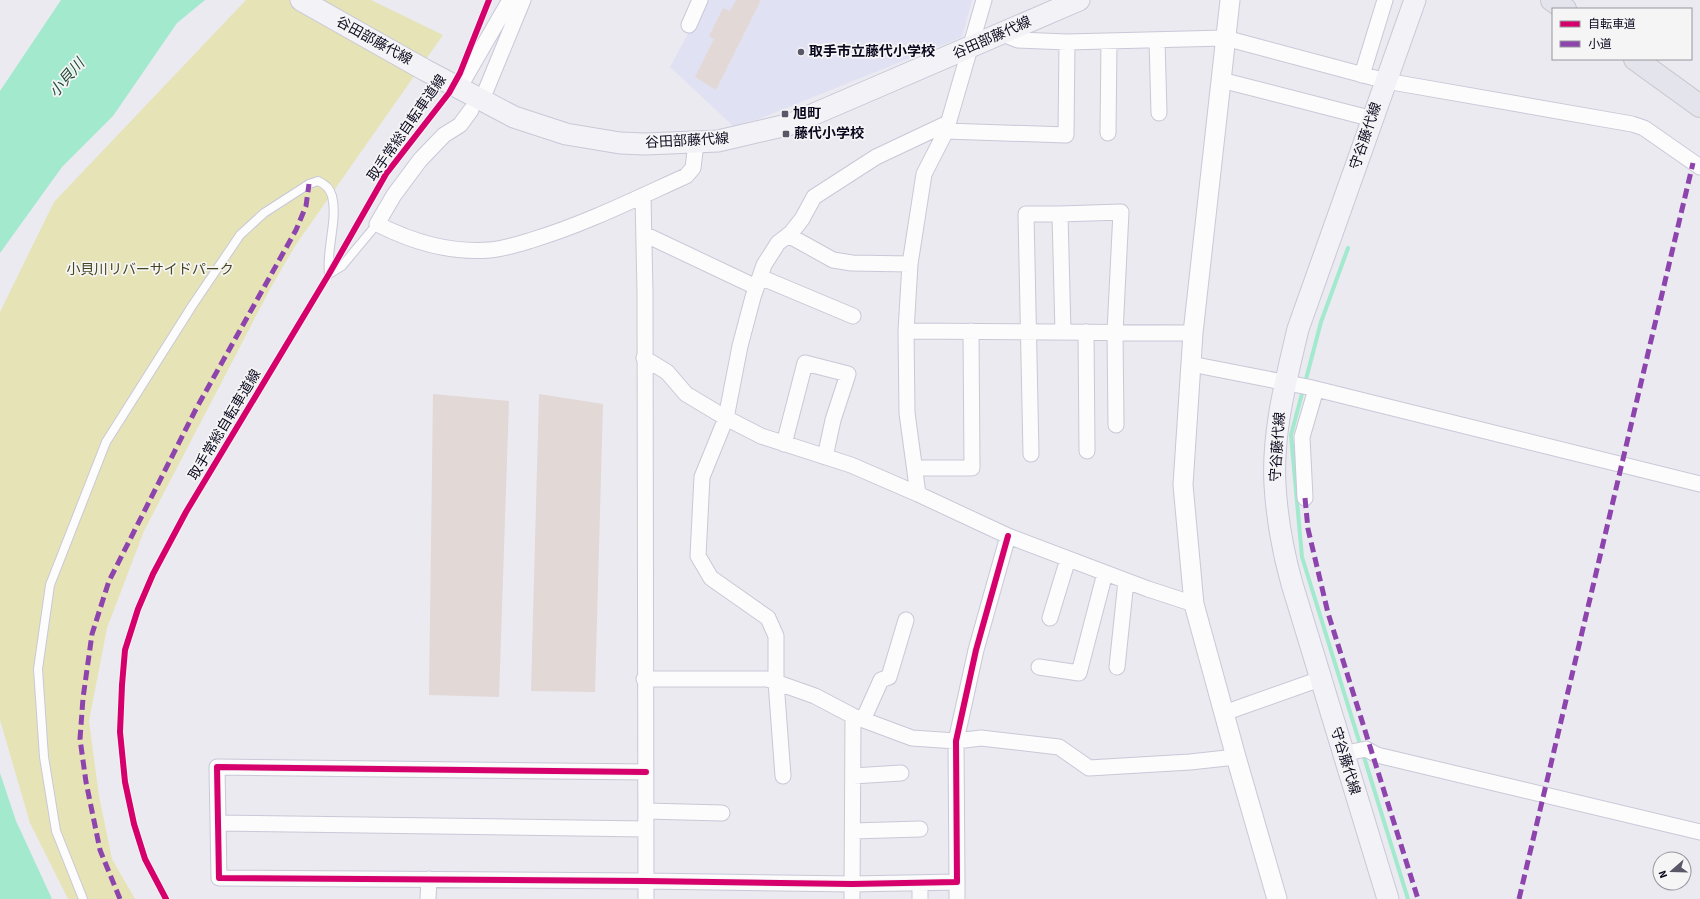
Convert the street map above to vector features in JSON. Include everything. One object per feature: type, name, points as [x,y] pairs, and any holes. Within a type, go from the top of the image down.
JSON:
[{"type":"highway","points":[[1552,0],[1564,8]]},
{"type":"highway","points":[[1636,60],[1700,106]]},
{"type":"main road","name":"谷田部藤代線","points":[[301,0],[425,70],[514,117],[566,134],[620,143],[696,143],[730,139],[791,124],[1079,0]]},
{"type":"main road","name":"守谷藤代線","points":[[1388,899],[1342,754],[1281,544],[1275,485],[1277,434],[1284,384],[1298,329],[1414,0]]},
{"type":"street","points":[[459,88],[510,0]]},
{"type":"street","points":[[486,90],[523,0]]},
{"type":"street","points":[[689,25],[700,0]]},
{"type":"street","points":[[918,494],[907,412],[906,331],[910,264],[924,174],[947,127],[984,0]]},
{"type":"street","points":[[1230,0],[1194,333],[1183,485],[1194,604],[1236,757],[1278,899]]},
{"type":"street","points":[[1362,74],[1385,0]]},
{"type":"street","points":[[1003,34],[1018,40],[1067,42],[1225,38],[1386,81],[1632,124],[1644,128],[1700,168]]},
{"type":"street","points":[[1157,40],[1159,113]]},
{"type":"street","points":[[1108,133],[1109,41]]},
{"type":"street","points":[[783,776],[776,682],[776,636],[768,618],[711,578],[698,556],[702,477],[726,418],[740,346],[764,265],[778,243],[788,235],[802,219],[814,197],[876,157],[947,127],[1066,135],[1067,42]]},
{"type":"street","points":[[1221,80],[1373,119]]},
{"type":"street","points":[[471,110],[460,125],[444,135],[420,160],[394,196],[377,224],[403,236],[426,244],[458,250],[492,250],[554,233],[643,196],[686,176],[693,168],[696,143]]},
{"type":"street","points":[[643,196],[646,899]]},
{"type":"street","points":[[1031,454],[1027,332],[1026,214],[1121,212],[1116,332],[1116,425]]},
{"type":"street","points":[[1060,214],[1064,332]]},
{"type":"street","points":[[644,234],[758,282],[853,316]]},
{"type":"street","points":[[788,235],[833,260],[852,263],[910,264]]},
{"type":"street","points":[[906,331],[1194,333]]},
{"type":"street","points":[[915,468],[972,468],[971,331]]},
{"type":"street","points":[[1086,332],[1088,451]]},
{"type":"street","points":[[644,358],[667,372],[686,394],[726,418],[761,436],[851,465],[1008,536],[1126,581],[1194,604]]},
{"type":"street","points":[[784,444],[805,363],[848,374],[833,420],[825,457]]},
{"type":"street","points":[[1191,364],[1284,384],[1316,389],[1700,484]]},
{"type":"street","points":[[1305,498],[1302,437],[1316,389]]},
{"type":"street","points":[[957,899],[956,741],[976,650],[1008,536]]},
{"type":"street","points":[[1050,618],[1068,559]]},
{"type":"street","points":[[1039,667],[1080,673],[1105,573]]},
{"type":"street","points":[[1117,667],[1126,581]]},
{"type":"street","points":[[852,892],[853,776],[858,718],[881,680],[889,677],[906,620]]},
{"type":"street","points":[[644,679],[767,679],[815,696],[858,718],[912,738],[956,741],[980,738],[1059,747],[1089,768],[1190,762],[1236,757]]},
{"type":"street","points":[[1224,713],[1320,679]]},
{"type":"street","points":[[1342,754],[1366,749],[1376,755],[1700,832]]},
{"type":"street","points":[[646,772],[217,767],[219,878],[645,881],[852,892],[920,883],[957,882]]},
{"type":"street","points":[[853,776],[901,773]]},
{"type":"street","points":[[646,811],[722,813]]},
{"type":"street","points":[[218,823],[646,829]]},
{"type":"street","points":[[853,831],[920,829]]},
{"type":"street","points":[[428,899],[429,879]]},
{"type":"street","points":[[920,883],[920,899]]},
{"type":"lane","points":[[83,899],[56,831],[44,757],[38,669],[50,585],[106,442],[192,306],[240,235],[264,214],[309,184],[318,181],[326,184],[332,195],[333,212],[328,260],[329,274],[342,266],[377,224]]},
{"type":"shaded area","name":"取手市立藤代小学校","points":[[706,0],[972,0],[962,37],[759,119],[733,126],[670,67]]},
{"type":"green space","name":"小貝川リバーサイドパーク","points":[[246,0],[371,0],[443,35],[295,246],[270,289],[144,531],[107,628],[89,721],[99,796],[112,859],[135,899],[68,899],[30,823],[0,720],[0,312],[54,202]]},
{"type":"water","name":"小貝川","points":[[61,0],[205,0],[177,23],[113,116],[62,167],[0,253],[0,91]]},
{"type":"water","points":[[0,773],[16,821],[52,899],[0,899]]},
{"type":"building","points":[[736,0],[761,0],[716,90],[695,77],[714,39],[709,36],[723,8],[730,11]]},
{"type":"building","points":[[433,394],[509,401],[499,697],[429,695]]},
{"type":"building","points":[[539,394],[603,404],[595,692],[531,691]]},
{"type":"waterway","points":[[1305,383],[1321,322],[1348,248]]},
{"type":"waterway","points":[[1303,390],[1291,435],[1302,557],[1408,899]]},
{"type":"marked path","points":[[1519,899],[1693,163]]},
{"type":"marked path","points":[[120,899],[100,850],[86,782],[80,739],[83,698],[92,634],[109,581],[196,409],[296,230],[306,206],[309,184]]},
{"type":"marked path","points":[[1305,498],[1308,529],[1328,613],[1418,899]]},
{"type":"cycle path","name":"取手常総自転車道線","points":[[166,899],[145,859],[134,824],[125,782],[120,732],[125,650],[138,609],[153,574],[186,512],[329,274],[386,174],[449,93],[460,73],[489,0]]},
{"type":"cycle path","points":[[646,772],[217,767],[219,878],[852,884],[957,882],[956,741],[976,650],[1008,536]]},
{"type":"place","name":"取手市立藤代小学校","points":[[801,52]]},
{"type":"place","name":"旭町","points":[[785,114]]},
{"type":"place","name":"藤代小学校","points":[[786,134]]}]
